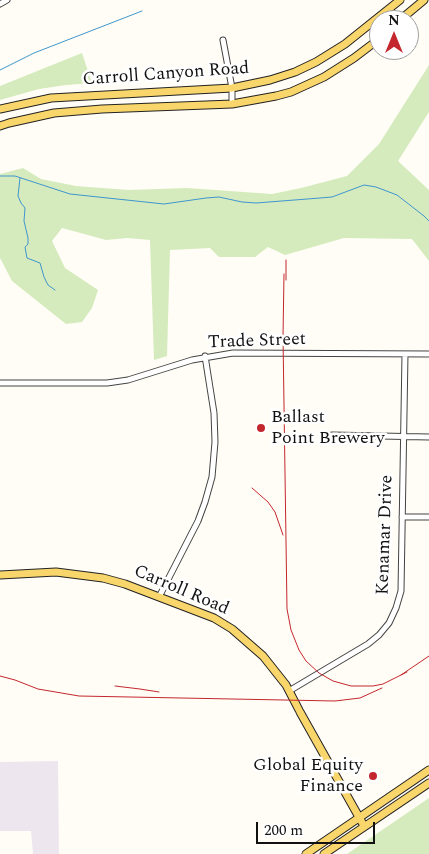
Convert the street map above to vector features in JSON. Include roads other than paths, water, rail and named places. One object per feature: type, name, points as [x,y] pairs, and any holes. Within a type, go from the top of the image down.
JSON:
[{"type":"main road","name":"Carroll Canyon Road","points":[[0,108],[51,98],[232,88],[270,80],[295,72],[316,62],[345,44],[400,0]]},
{"type":"main road","points":[[412,10],[424,0]]},
{"type":"main road","name":"Carroll Canyon Road","points":[[0,126],[9,122],[54,113],[102,109],[232,104],[276,96],[307,85],[342,67],[369,47]]},
{"type":"main road","name":"Carroll Road","points":[[0,575],[39,572],[76,573],[103,578],[159,596],[214,618],[232,629],[263,655],[273,667],[289,691],[364,826]]},
{"type":"main road","points":[[306,854],[429,770]]},
{"type":"main road","points":[[324,854],[429,783]]},
{"type":"street","points":[[0,4],[8,0]]},
{"type":"street","points":[[223,40],[232,88],[232,104]]},
{"type":"street","name":"Trade Street","points":[[0,383],[106,383],[128,380],[205,356],[233,353],[429,354]]},
{"type":"street","name":"Kenamar Drive","points":[[289,691],[368,644],[389,623],[396,608],[401,591],[404,354]]},
{"type":"street","points":[[159,596],[198,521],[212,477],[215,442],[214,413],[205,356]]},
{"type":"street","points":[[332,435],[429,436]]},
{"type":"street","points":[[402,517],[429,518]]},
{"type":"waterway","points":[[0,70],[34,53],[142,11]]},
{"type":"waterway","points":[[0,176],[15,176],[70,194],[164,204],[219,197],[256,203],[332,197],[364,185],[376,187],[397,195],[429,221]]},
{"type":"waterway","points":[[20,178],[18,196],[25,208],[24,221],[28,238],[28,244],[25,247],[27,258],[40,263],[48,285],[55,290]]},
{"type":"railway","points":[[286,260],[286,280]]},
{"type":"railway","points":[[284,274],[283,337],[287,609],[291,630],[299,650],[306,661],[319,673],[333,681],[351,686],[373,686],[383,684],[407,672]]},
{"type":"railway","points":[[252,488],[268,502],[275,512],[283,535]]},
{"type":"railway","points":[[401,675],[429,656]]},
{"type":"railway","points":[[0,676],[38,689],[79,696],[335,701],[360,698],[382,688]]},
{"type":"railway","points":[[115,686],[159,692]]},
{"type":"place","name":"Ballast Point Brewery","points":[[261,428]]},
{"type":"place","name":"Global Equity Finance","points":[[373,776]]}]
